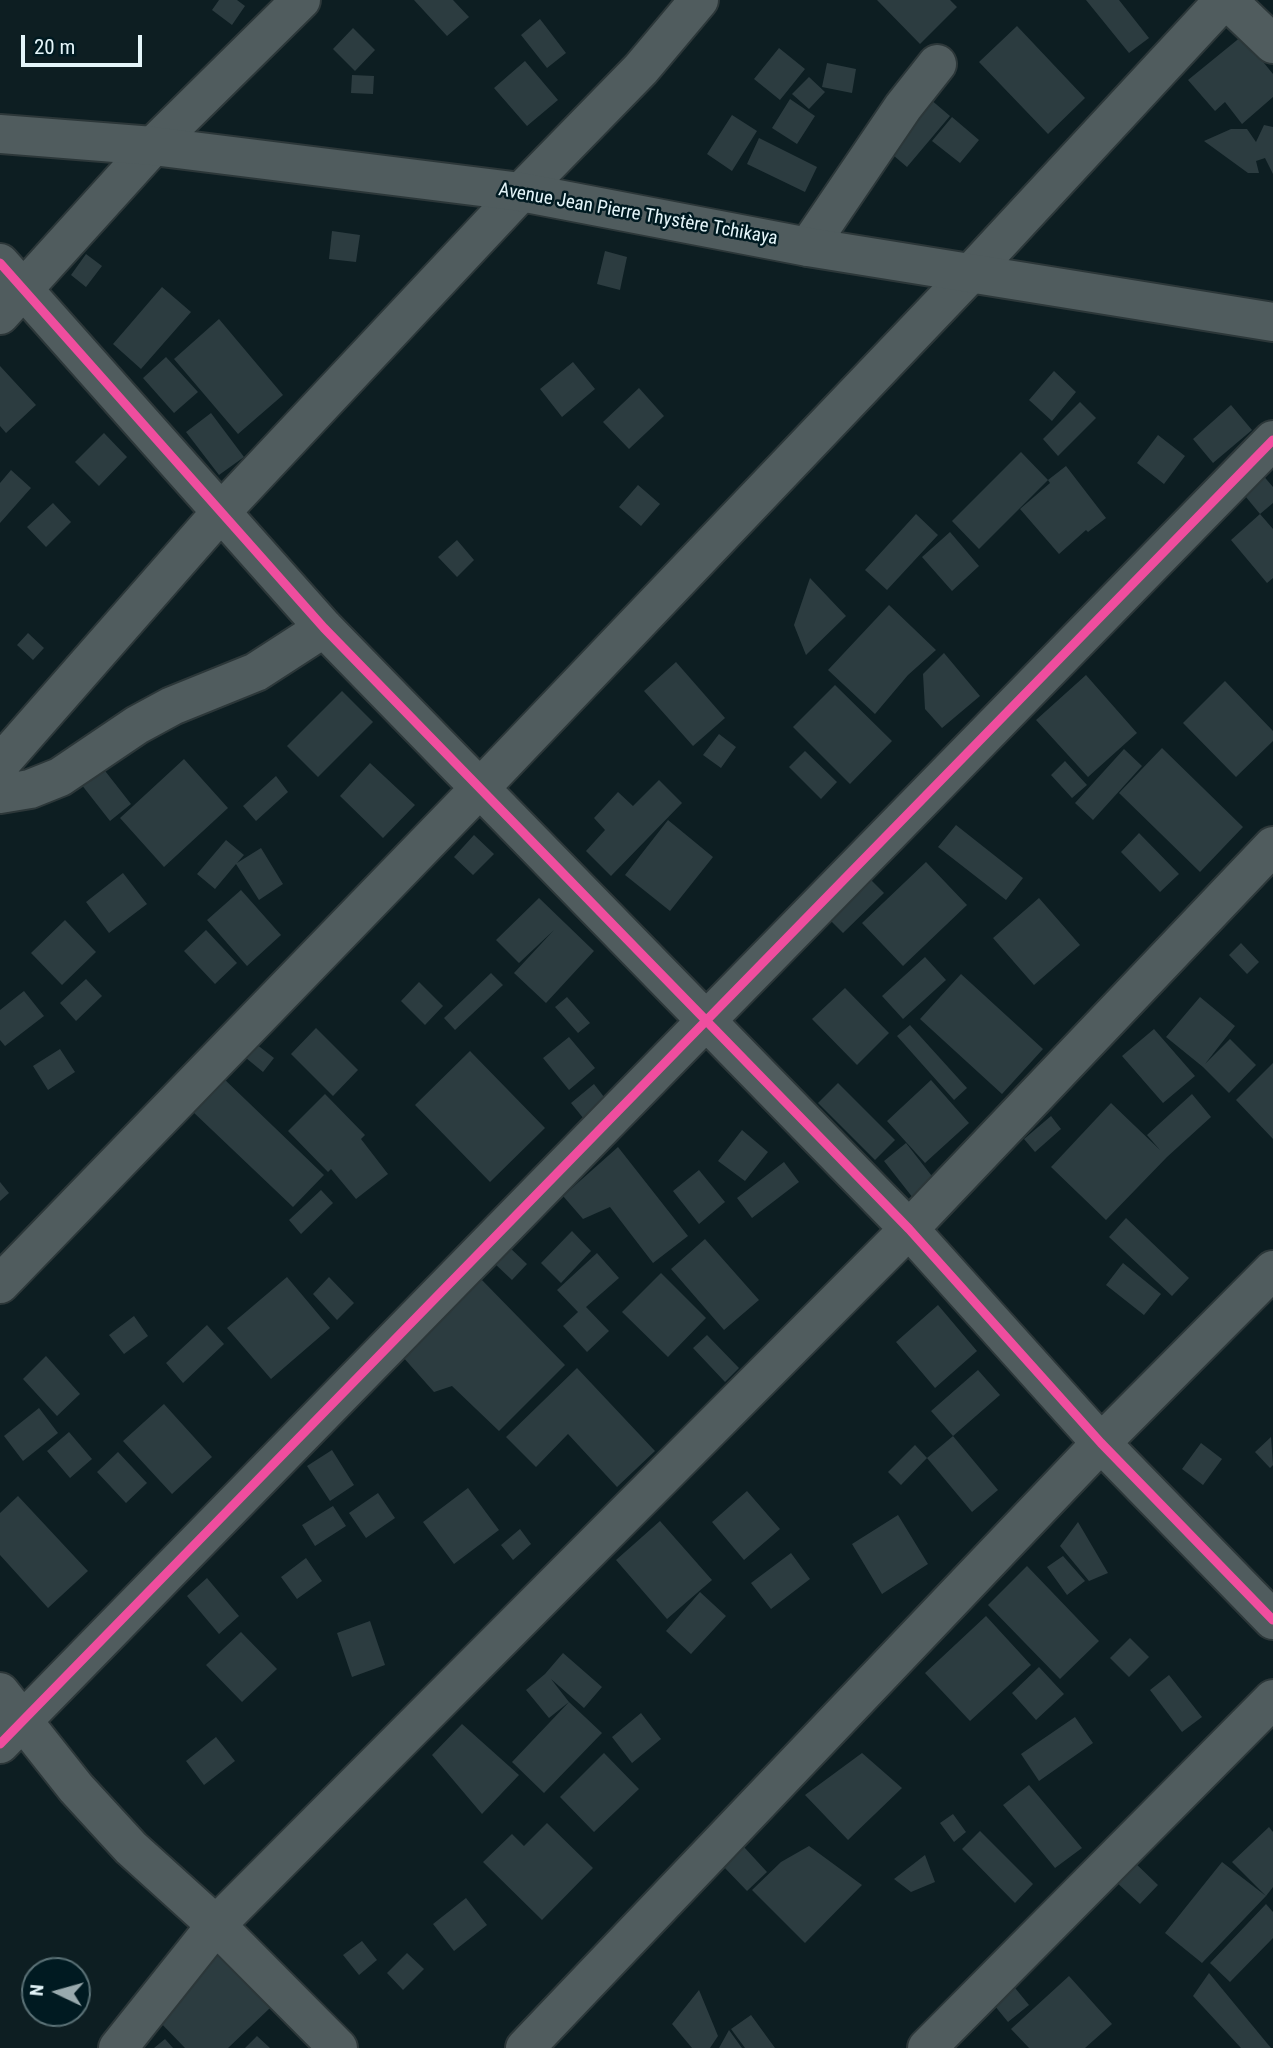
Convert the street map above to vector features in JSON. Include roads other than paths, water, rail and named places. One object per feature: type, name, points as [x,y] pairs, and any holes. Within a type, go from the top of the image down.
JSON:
[{"type":"street","points":[[301,0],[8,289],[221,512],[324,628],[909,1229],[1101,1443],[1273,1620]]},
{"type":"street","points":[[0,764],[221,512],[521,192],[641,69],[699,0]]},
{"type":"street","points":[[0,1284],[481,787],[970,274],[1226,0],[1273,44]]},
{"type":"street","points":[[808,247],[903,107],[937,64]]},
{"type":"street","name":"Avenue Jean Pierre Thystère Tchikaya","points":[[0,134],[153,146],[521,192],[808,247],[1273,322]]},
{"type":"street","points":[[338,2048],[216,1925],[131,1848],[76,1787],[7,1719],[705,1020],[1273,440]]},
{"type":"street","points":[[0,794],[30,789],[60,776],[137,725],[172,706],[256,672],[324,628]]},
{"type":"street","points":[[118,2048],[216,1925],[909,1229],[1273,846]]},
{"type":"street","points":[[525,2048],[1101,1443],[1273,1270]]},
{"type":"street","points":[[927,2048],[1273,1699]]}]
